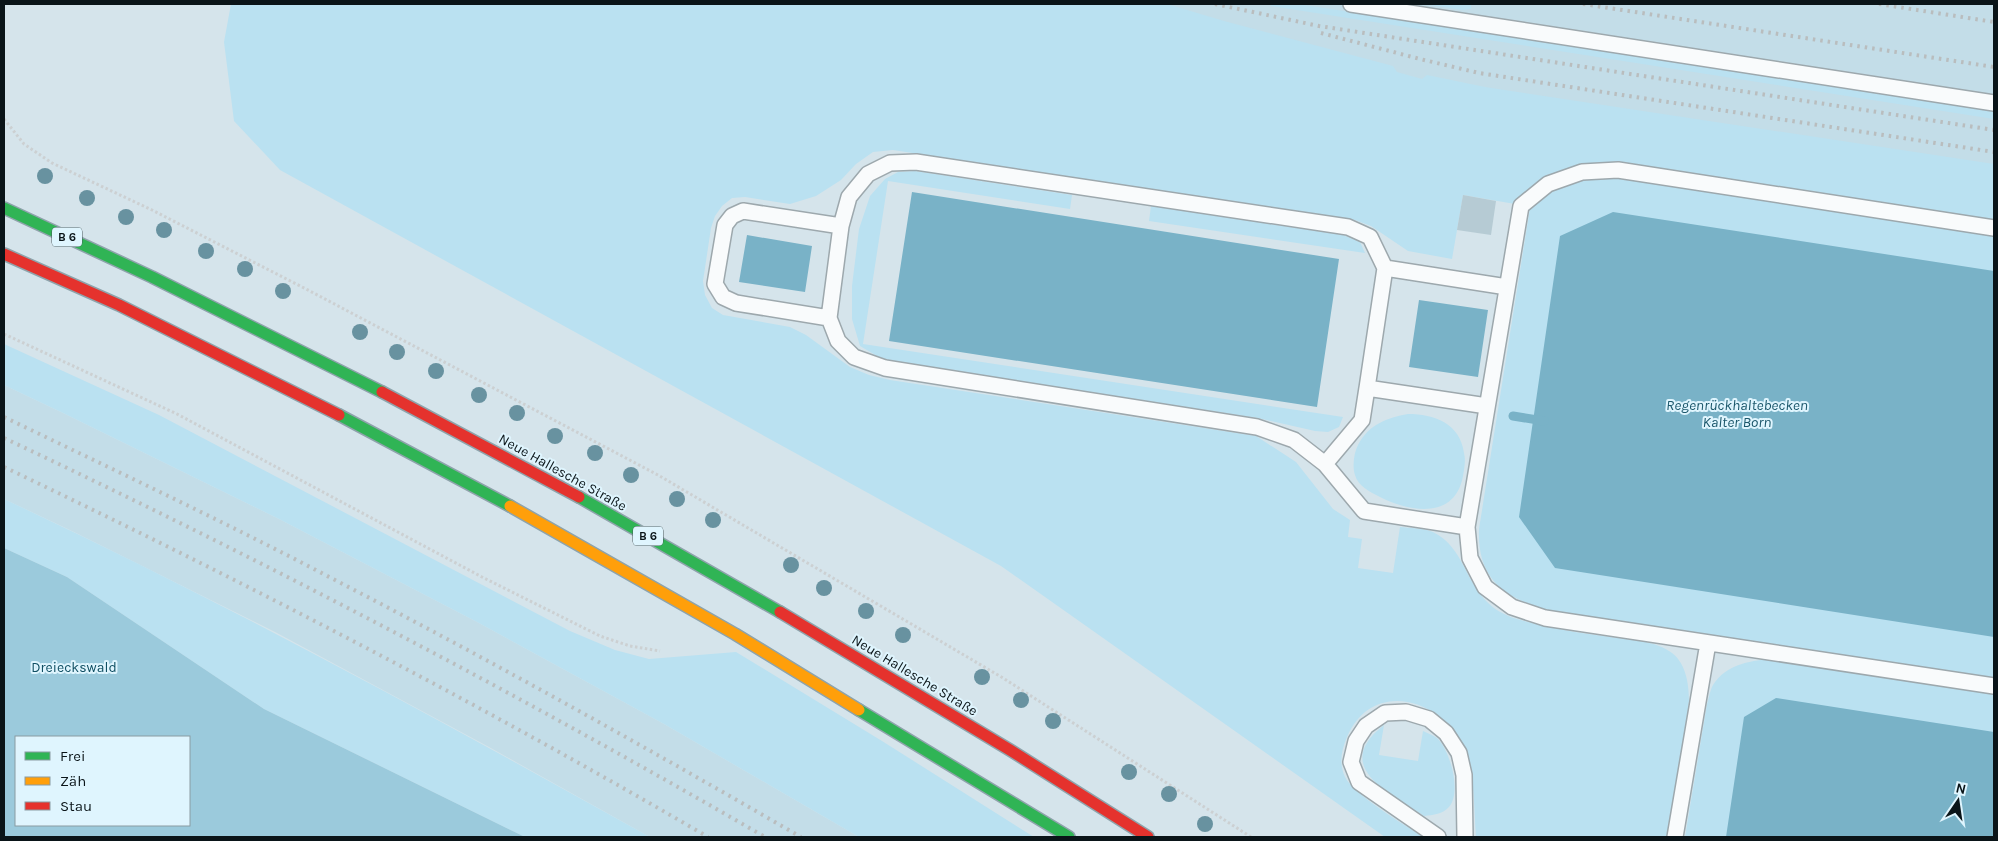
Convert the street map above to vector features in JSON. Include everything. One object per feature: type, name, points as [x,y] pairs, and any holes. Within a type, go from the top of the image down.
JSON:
[{"type":"main road","name":"Neue Hallesche Straße","points":[[4,208],[131,266],[308,353],[580,497],[776,609],[1060,781],[1148,837]]},
{"type":"main road","points":[[4,254],[119,305],[293,391],[551,528],[735,634],[1069,837]]},
{"type":"lane","points":[[1351,4],[1994,103]]},
{"type":"lane","points":[[1325,464],[1362,420],[1385,268],[1370,237],[1348,227],[916,162],[890,163],[868,174],[849,197],[841,226],[829,318],[838,341],[854,357],[885,368],[1257,427],[1294,440],[1325,464],[1364,511],[1467,527]]},
{"type":"lane","points":[[1994,228],[1618,170],[1582,172],[1548,184],[1521,206],[1467,527],[1470,558],[1486,587],[1512,607],[1545,618],[1994,686]]},
{"type":"lane","points":[[829,318],[736,304],[723,297],[716,284],[725,225],[732,216],[743,211],[841,226]]},
{"type":"lane","points":[[1385,268],[1507,287]]},
{"type":"lane","points":[[1367,388],[1487,406]]},
{"type":"lane","points":[[1675,837],[1708,643]]},
{"type":"lane","points":[[1438,837],[1359,782],[1351,762],[1356,741],[1366,726],[1385,713],[1406,712],[1429,719],[1446,733],[1459,753],[1464,775],[1465,837]]},
{"type":"path","points":[[4,119],[24,144],[52,163],[152,210],[306,289],[666,480],[1003,678],[1251,837]]},
{"type":"path","points":[[4,334],[177,414],[482,577],[600,636],[630,646],[660,652]]},
{"type":"shaded area","points":[[231,4],[1167,4],[1393,66],[1397,72],[1422,79],[1427,75],[1485,87],[1994,164],[1994,221],[1617,163],[1573,168],[1562,172],[1539,184],[1515,204],[1463,195],[1452,259],[1408,251],[1371,226],[1355,220],[893,150],[873,152],[856,164],[841,180],[816,196],[790,204],[745,197],[732,198],[722,206],[715,216],[711,228],[703,281],[705,295],[712,308],[723,315],[790,327],[806,335],[850,367],[869,375],[890,380],[1256,436],[1296,462],[1333,509],[1350,520],[1348,537],[1362,539],[1358,568],[1393,573],[1400,527],[1433,532],[1446,541],[1455,551],[1477,589],[1499,611],[1517,619],[1552,628],[1633,640],[1662,647],[1675,655],[1683,667],[1687,680],[1689,701],[1668,837],[1476,837],[1471,774],[1466,754],[1457,735],[1443,720],[1427,709],[1410,702],[1391,701],[1374,706],[1359,718],[1347,737],[1342,757],[1345,777],[1358,792],[1423,837],[1385,837],[1001,566],[280,170],[234,121],[224,42]]},
{"type":"shaded area","points":[[1076,4],[1994,4],[1994,183],[1180,60]]},
{"type":"shaded area","points":[[1271,4],[1298,4],[1994,111],[1994,119],[1271,6]]},
{"type":"shaded area","points":[[1424,4],[1471,4],[1471,9],[1462,10]]},
{"type":"shaded area","points":[[915,171],[1072,195],[1070,209],[888,181],[863,344],[1343,417],[1339,427],[1328,432],[1315,431],[1258,418],[897,363],[877,356],[860,346],[852,319],[852,286],[859,229],[870,196],[885,179],[898,172]]},
{"type":"shaded area","name":"Regenrückhaltebecken Kalter Born","points":[[1608,176],[1638,178],[1994,234],[1994,678],[1552,611],[1521,600],[1508,593],[1489,575],[1483,562],[1479,529],[1530,208],[1552,190],[1579,180]]},
{"type":"shaded area","points":[[1151,206],[1343,235],[1360,242],[1365,253],[1149,221]]},
{"type":"shaded area","points":[[4,344],[159,415],[570,631],[615,650],[649,659],[736,652],[1034,837],[859,837],[664,724],[477,622],[279,519],[4,385]]},
{"type":"shaded area","points":[[4,385],[279,519],[477,622],[664,724],[859,837],[650,837],[489,747],[277,633],[4,499]]},
{"type":"shaded area","points":[[1408,414],[1436,418],[1444,422],[1457,434],[1462,443],[1465,459],[1463,476],[1458,490],[1451,500],[1441,506],[1430,509],[1417,509],[1392,502],[1365,488],[1355,475],[1355,452],[1362,438],[1379,423]]},
{"type":"shaded area","points":[[4,499],[168,579],[330,662],[650,837],[525,837],[264,709],[67,577],[4,548]]},
{"type":"shaded area","points":[[1770,659],[1994,694],[1994,837],[1685,837],[1707,704],[1712,687],[1718,678],[1738,665]]},
{"type":"shaded area","points":[[1384,725],[1379,755],[1418,761],[1423,731],[1437,738],[1442,744],[1450,761],[1454,782],[1453,800],[1447,809],[1438,814],[1424,816],[1382,788],[1371,778],[1364,766],[1363,754],[1369,740]]},
{"type":"green space","name":"Dreieckswald","points":[[4,548],[67,577],[264,709],[525,837],[4,837]]},
{"type":"water","points":[[912,192],[1339,259],[1317,407],[889,341]]},
{"type":"water","name":"Regenrückhaltebecken Kalter Born","points":[[1613,212],[1994,271],[1994,637],[1555,568],[1519,517],[1560,236]]},
{"type":"water","points":[[747,235],[812,246],[805,292],[739,282]]},
{"type":"water","points":[[1419,300],[1488,310],[1478,377],[1409,367]]},
{"type":"water","points":[[1776,698],[1994,732],[1994,837],[1726,837],[1744,717]]},
{"type":"building","points":[[1463,195],[1496,201],[1491,235],[1457,230]]},
{"type":"waterway","points":[[1513,416],[1544,421]]},
{"type":"railway","points":[[1215,4],[1319,26],[1994,130]]},
{"type":"railway","points":[[1583,4],[1994,67]]},
{"type":"railway","points":[[1879,4],[1994,22]]},
{"type":"railway","points":[[1321,33],[1479,73],[1994,152]]},
{"type":"railway","points":[[4,417],[210,517],[452,641],[801,837]]},
{"type":"railway","points":[[4,438],[101,484],[389,629],[578,731],[765,837]]},
{"type":"railway","points":[[4,467],[183,554],[360,644],[622,787],[708,837]]},
{"type":"traffic: fast","points":[[4,208],[152,277],[382,392]]},
{"type":"traffic: fast","points":[[339,415],[510,506]]},
{"type":"traffic: fast","points":[[579,497],[780,612]]},
{"type":"traffic: fast","points":[[859,710],[1069,837]]},
{"type":"traffic: slow","points":[[510,506],[735,634],[859,710]]},
{"type":"traffic: jam","points":[[4,254],[119,305],[339,415]]},
{"type":"traffic: jam","points":[[382,392],[579,497]]},
{"type":"traffic: jam","points":[[780,612],[1010,750],[1148,837]]}]
